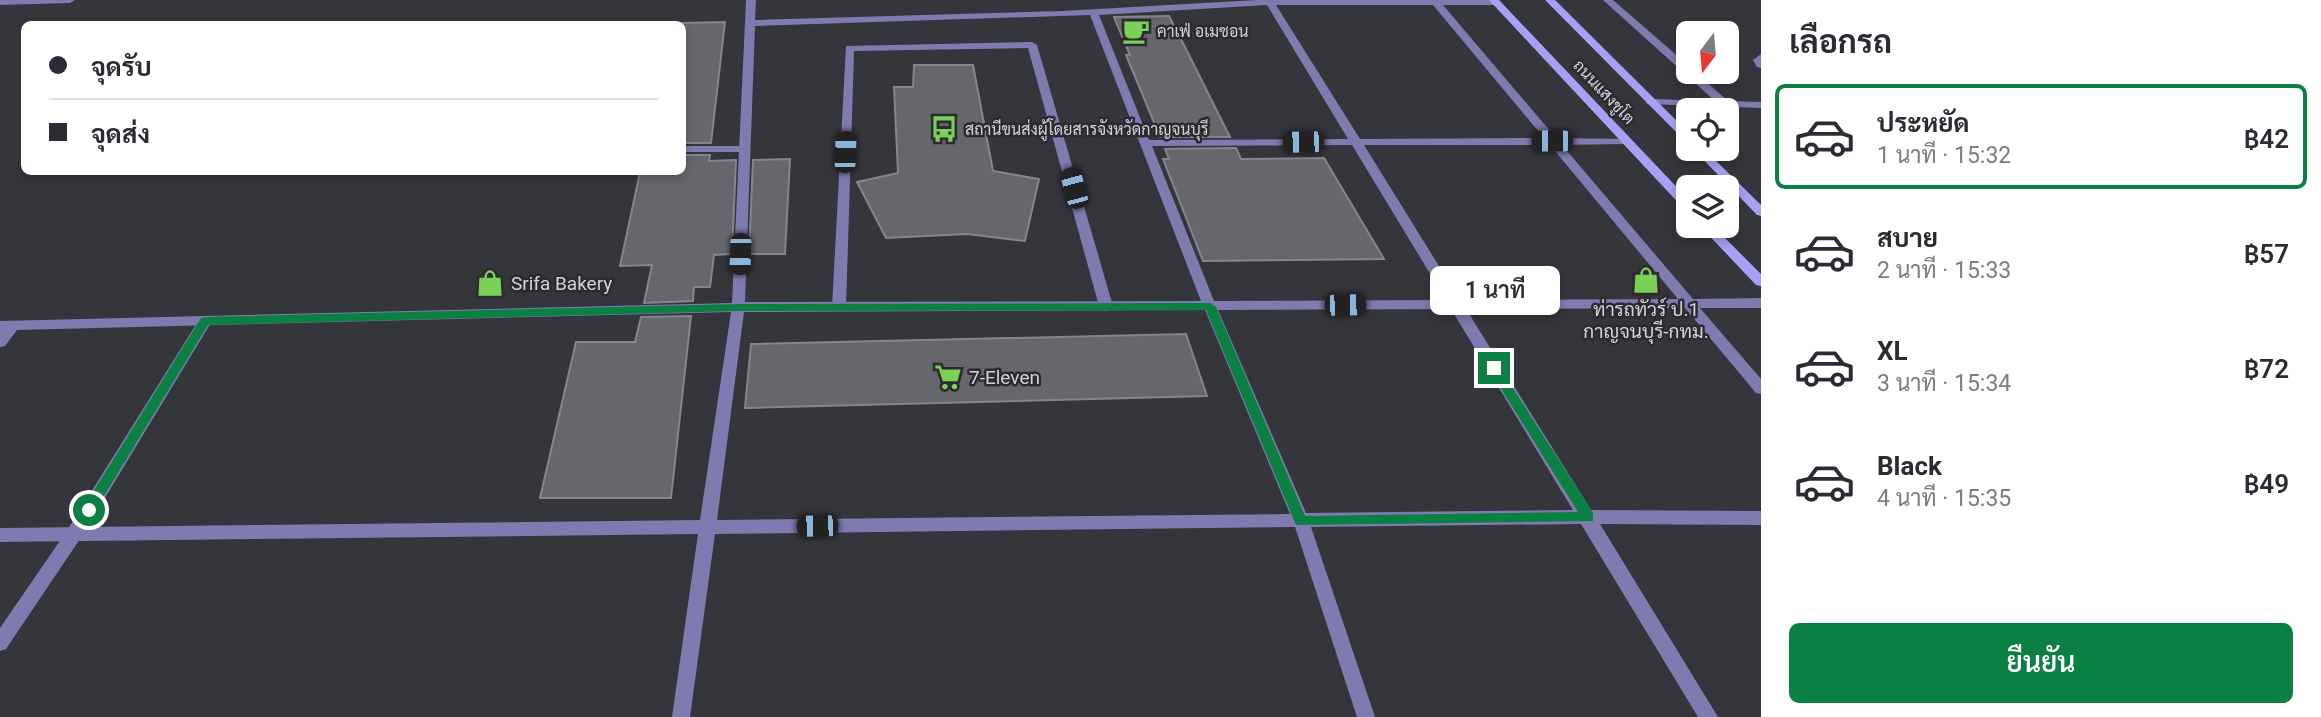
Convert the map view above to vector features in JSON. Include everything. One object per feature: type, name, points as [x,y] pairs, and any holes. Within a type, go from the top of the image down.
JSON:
[{"type":"main road","name":"ถนนแสงชูโต","points":[[1550,0],[1676,126]]},
{"type":"main road","name":"ถนนแสงชูโต","points":[[1495,1],[1676,193]]},
{"type":"main road","points":[[1710,161],[1761,212]]},
{"type":"main road","points":[[1718,238],[1761,282]]},
{"type":"street","points":[[0,2],[70,0]]},
{"type":"street","points":[[681,717],[738,307],[751,0]]},
{"type":"street","points":[[1055,0],[1062,14]]},
{"type":"street","points":[[1608,0],[1676,60]]},
{"type":"street","points":[[752,23],[1094,13],[1270,2],[1495,1]]},
{"type":"street","points":[[1270,2],[1709,717]]},
{"type":"street","points":[[1436,2],[1761,390]]},
{"type":"street","points":[[1094,13],[1210,307],[1300,521],[1366,717]]},
{"type":"street","points":[[839,307],[849,48],[1032,45],[1106,306]]},
{"type":"street","points":[[1761,57],[1758,60],[1761,65]]},
{"type":"street","points":[[1702,84],[1718,98]]},
{"type":"street","points":[[1739,104],[1761,103],[1761,93]]},
{"type":"street","points":[[1651,102],[1676,103]]},
{"type":"street","points":[[1146,143],[1626,141]]},
{"type":"street","points":[[686,149],[743,149]]},
{"type":"street","points":[[0,342],[7,326],[738,307],[1761,303]]},
{"type":"street","points":[[0,643],[74,534],[205,321]]},
{"type":"street","points":[[0,535],[1588,517],[1761,518]]},
{"type":"building","points":[[1169,16],[1230,137],[1160,137],[1126,55],[1130,55],[1114,17]]},
{"type":"building","points":[[725,22],[711,143],[686,143],[686,23]]},
{"type":"building","points":[[914,65],[973,65],[993,171],[1039,179],[1025,241],[967,234],[886,238],[857,182],[898,173],[894,87],[913,87]]},
{"type":"building","points":[[1236,148],[1241,159],[1324,158],[1384,259],[1203,261],[1163,159],[1169,159],[1165,149]]},
{"type":"building","points":[[686,155],[710,155],[709,161],[736,160],[732,254],[714,255],[710,287],[694,287],[693,301],[644,303],[652,265],[620,266],[639,175],[686,175]]},
{"type":"building","points":[[790,159],[785,254],[749,254],[753,160]]},
{"type":"building","points":[[691,316],[671,498],[540,498],[576,342],[635,342],[641,317]]},
{"type":"building","points":[[1186,334],[1207,396],[745,408],[751,344]]},
{"type":"place","name":"คาเฟ่ อเมซอน","points":[[1136,31]]},
{"type":"place","name":"สถานีขนส่งผู้โดยสารจังหวัดกาญจนบุรี","points":[[944,129]]},
{"type":"place","name":"ท่ารถทัวร์ ป.1 กาญจนบุรี-กทม.","points":[[1646,280]]},
{"type":"place","name":"Srifa Bakery","points":[[490,283]]},
{"type":"place","name":"7-Eleven","points":[[948,377]]},
{"type":"route","points":[[89,510],[205,321],[738,307],[1210,307],[1300,521],[1588,517],[1494,368]]}]
